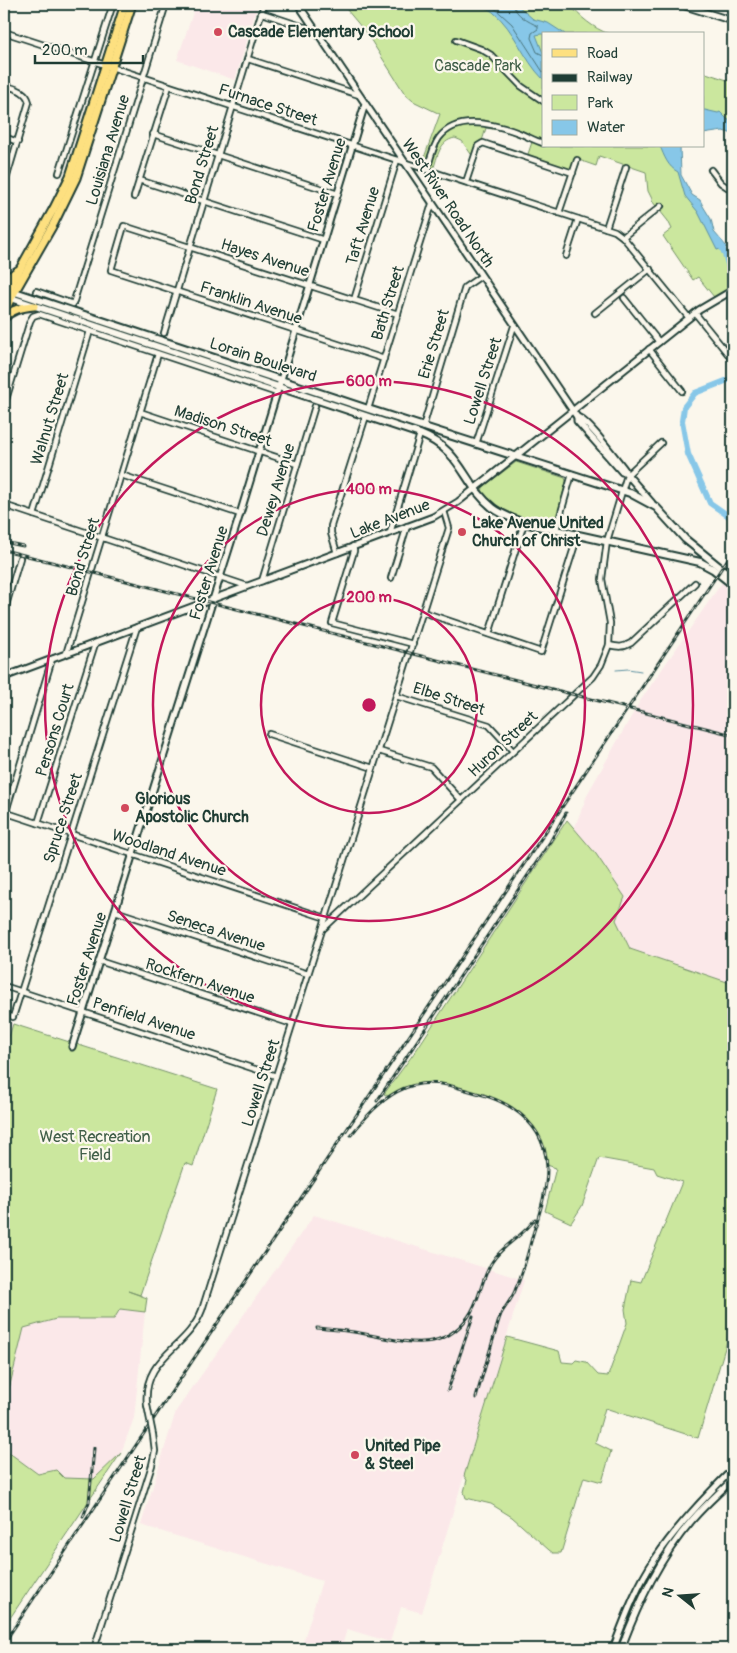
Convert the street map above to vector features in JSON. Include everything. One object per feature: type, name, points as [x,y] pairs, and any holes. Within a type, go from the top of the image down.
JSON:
[{"type":"main road","points":[[7,294],[54,223],[76,178],[109,67],[125,4]]},
{"type":"main road","points":[[4,312],[7,294],[70,176],[132,4]]},
{"type":"main road","points":[[4,281],[21,268]]},
{"type":"main road","name":"Lorain Boulevard","points":[[7,294],[34,306],[420,434],[447,450],[474,488]]},
{"type":"main road","name":"Lorain Boulevard","points":[[7,294],[279,387],[368,409],[622,490],[656,507]]},
{"type":"main road","points":[[4,318],[20,308],[34,306]]},
{"type":"main road","points":[[474,488],[493,508],[504,515],[524,523],[707,565],[725,575],[733,585]]},
{"type":"main road","name":"West River Road North","points":[[656,507],[690,544],[725,575],[733,578]]},
{"type":"main road","points":[[682,558],[690,553],[690,544]]},
{"type":"street","points":[[60,174],[113,4]]},
{"type":"street","name":"Louisiana Avenue","points":[[36,291],[73,304],[166,4]]},
{"type":"street","name":"Bond Street","points":[[164,333],[264,4]]},
{"type":"street","name":"West River Road North","points":[[298,4],[572,411],[577,417],[582,418],[656,507]]},
{"type":"street","points":[[679,4],[732,20],[733,11]]},
{"type":"street","points":[[262,13],[316,31]]},
{"type":"street","name":"Furnace Street","points":[[4,32],[617,232],[650,269],[688,318]]},
{"type":"street","points":[[456,40],[492,55],[521,86],[542,100]]},
{"type":"street","points":[[248,59],[359,96]]},
{"type":"street","points":[[4,85],[22,91],[29,99],[29,106],[4,182]]},
{"type":"street","points":[[134,197],[169,86]]},
{"type":"street","name":"Foster Avenue","points":[[72,1047],[214,598],[365,104]]},
{"type":"street","points":[[427,170],[440,138],[448,130],[459,124],[481,124],[507,129],[542,143]]},
{"type":"street","points":[[153,134],[338,194]]},
{"type":"street","points":[[4,137],[18,142]]},
{"type":"street","points":[[466,182],[480,144],[573,173]]},
{"type":"street","name":"Taft Avenue","points":[[354,300],[397,160]]},
{"type":"street","points":[[559,213],[577,160]]},
{"type":"street","points":[[606,228],[626,167]]},
{"type":"street","points":[[711,170],[721,183],[733,191]]},
{"type":"street","points":[[139,180],[324,240]]},
{"type":"street","name":"Bath Street","points":[[368,409],[432,204]]},
{"type":"street","points":[[623,237],[661,206]]},
{"type":"street","points":[[566,256],[578,219]]},
{"type":"street","name":"Hayes Avenue","points":[[111,270],[124,226],[398,314]]},
{"type":"street","points":[[595,313],[650,269]]},
{"type":"street","name":"Franklin Avenue","points":[[111,270],[384,359]]},
{"type":"street","name":"Erie Street","points":[[423,427],[465,287],[481,276]]},
{"type":"street","name":"Lake Avenue","points":[[4,677],[390,533],[444,511],[516,456],[695,312],[733,290]]},
{"type":"street","points":[[624,298],[659,342]]},
{"type":"street","points":[[695,312],[732,358]]},
{"type":"street","name":"Lorain Boulevard","points":[[4,406],[30,321],[39,314],[158,354],[279,387]]},
{"type":"street","name":"Lowell Street","points":[[476,444],[514,326]]},
{"type":"street","name":"Walnut Street","points":[[34,515],[90,331]]},
{"type":"street","points":[[649,349],[682,391]]},
{"type":"street","name":"Bond Street","points":[[66,654],[158,354]]},
{"type":"street","name":"Dewey Avenue","points":[[262,581],[315,406]]},
{"type":"street","name":"Madison Street","points":[[140,412],[297,464]]},
{"type":"street","points":[[337,552],[331,528],[366,416]]},
{"type":"street","points":[[390,533],[420,434]]},
{"type":"street","points":[[661,443],[626,473],[607,541],[602,579],[611,630],[609,645],[620,648],[631,643],[694,583]]},
{"type":"street","points":[[556,530],[572,474]]},
{"type":"street","points":[[121,475],[240,514]]},
{"type":"street","points":[[4,505],[247,586]]},
{"type":"street","name":"Lowell Street","points":[[94,1649],[155,1451],[147,1405],[147,1384],[154,1368],[187,1336],[200,1316],[449,528],[444,511]]},
{"type":"street","points":[[489,634],[524,523]]},
{"type":"street","points":[[391,578],[407,526]]},
{"type":"street","points":[[423,612],[541,652],[578,535]]},
{"type":"street","points":[[353,546],[354,551],[332,623],[413,644]]},
{"type":"street","points":[[4,612],[20,558]]},
{"type":"street","points":[[725,575],[733,563]]},
{"type":"street","name":"Spruce Street","points":[[13,1017],[137,627]]},
{"type":"street","name":"Persons Court","points":[[38,823],[95,644]]},
{"type":"street","name":"Huron Street","points":[[322,929],[593,677],[602,665],[609,645]]},
{"type":"street","points":[[4,818],[52,659]]},
{"type":"street","name":"Elbe Street","points":[[396,696],[489,725],[513,752]]},
{"type":"street","points":[[269,734],[373,768]]},
{"type":"street","points":[[379,750],[431,767],[461,800]]},
{"type":"street","name":"Woodland Avenue","points":[[5,812],[326,918]]},
{"type":"street","name":"Seneca Avenue","points":[[115,911],[308,974]]},
{"type":"street","name":"Rockfern Avenue","points":[[99,961],[292,1024]]},
{"type":"street","name":"Penfield Avenue","points":[[4,986],[276,1076]]},
{"type":"street","points":[[613,1649],[631,1602],[654,1560],[691,1512],[733,1469]]},
{"type":"street","points":[[621,1649],[647,1586],[665,1555],[693,1519],[733,1479]]},
{"type":"shaded area","name":"Cascade Elementary School","points":[[196,4],[258,4],[235,80],[177,60]]},
{"type":"shaded area","points":[[723,581],[733,590],[733,984],[630,949],[616,920],[625,897],[596,854],[574,829],[588,793],[640,701]]},
{"type":"shaded area","points":[[4,1016],[13,1024],[4,1053]]},
{"type":"shaded area","points":[[314,1215],[524,1280],[422,1613],[401,1607],[390,1642],[347,1629],[341,1649],[301,1649],[322,1581],[141,1525],[176,1411]]},
{"type":"shaded area","points":[[120,1309],[145,1312],[134,1418],[121,1453],[94,1479],[64,1478],[55,1470],[38,1474],[4,1449],[4,1409],[24,1328],[56,1319],[114,1319]]},
{"type":"green space","name":"Cascade Park","points":[[342,4],[569,4],[587,22],[605,32],[542,32],[542,148],[671,148],[672,156],[689,195],[724,251],[730,269],[731,287],[714,297],[698,277],[693,280],[663,236],[672,229],[652,201],[648,191],[646,172],[599,156],[596,166],[576,159],[570,170],[527,157],[532,142],[505,131],[486,128],[482,141],[477,145],[473,157],[462,141],[455,138],[442,146],[433,170],[421,166],[440,114],[413,101],[405,94],[367,34]]},
{"type":"green space","points":[[704,72],[733,82],[733,128],[704,121]]},
{"type":"green space","points":[[516,462],[565,478],[566,481],[554,525],[518,518],[500,510],[482,494],[483,487]]},
{"type":"green space","points":[[567,820],[596,854],[625,897],[616,920],[630,949],[733,984],[733,1321],[698,1438],[605,1408],[595,1443],[611,1451],[602,1482],[584,1477],[561,1553],[553,1553],[512,1517],[491,1504],[466,1498],[464,1492],[467,1480],[464,1476],[507,1337],[559,1351],[562,1362],[573,1363],[576,1360],[586,1362],[598,1375],[608,1376],[627,1323],[625,1309],[631,1280],[641,1282],[682,1182],[657,1174],[654,1168],[599,1158],[582,1206],[571,1223],[545,1211],[556,1168],[547,1165],[538,1136],[531,1125],[512,1109],[488,1097],[440,1084],[420,1084],[399,1090],[388,1096],[384,1094],[417,1049]]},
{"type":"green space","name":"West Recreation Field","points":[[13,1024],[217,1089],[193,1166],[185,1163],[140,1295],[128,1291],[147,1298],[145,1312],[120,1309],[114,1319],[56,1319],[24,1328],[4,1409],[4,1053]]},
{"type":"green space","points":[[4,1449],[38,1474],[56,1470],[64,1478],[94,1479],[121,1453],[4,1627]]},
{"type":"water","points":[[388,4],[516,4],[533,19],[548,23],[562,32],[542,32],[542,34],[536,35],[542,50],[542,78],[501,19],[487,8],[474,5],[434,9],[401,7]]},
{"type":"water","points":[[704,110],[720,112],[728,120],[733,119],[733,134],[723,131],[704,134]]},
{"type":"water","points":[[661,148],[680,148],[681,175],[692,195],[700,200],[711,219],[714,232],[727,247],[717,250],[698,212],[685,196],[678,172],[669,164]]},
{"type":"waterway","points":[[718,241],[723,249],[728,265],[733,307]]},
{"type":"waterway","points":[[733,378],[695,393],[684,407],[682,421],[688,454],[710,503],[733,519]]},
{"type":"waterway","points":[[616,670],[641,671]]},
{"type":"railway","points":[[4,542],[23,546]]},
{"type":"railway","points":[[4,550],[733,735]]},
{"type":"railway","points":[[4,1643],[733,551]]},
{"type":"railway","points":[[377,1101],[550,842],[566,813]]},
{"type":"railway","points":[[351,1135],[373,1110],[385,1100],[410,1086],[425,1083],[459,1088],[500,1101],[528,1121],[538,1135],[545,1150],[547,1166],[543,1199],[526,1261],[513,1295],[501,1314],[476,1398]]},
{"type":"railway","points":[[317,1328],[357,1332],[410,1342],[423,1342],[447,1336],[458,1328],[472,1311],[492,1262],[535,1219]]},
{"type":"railway","points":[[448,1390],[473,1316]]},
{"type":"railway","points":[[83,1517],[89,1502],[94,1448]]},
{"type":"place","name":"Cascade Elementary School","points":[[218,32]]},
{"type":"place","name":"Lake Avenue United Church of Christ","points":[[462,532]]},
{"type":"place","name":"Glorious Apostolic Church","points":[[125,808]]},
{"type":"place","name":"United Pipe & Steel","points":[[355,1455]]}]
